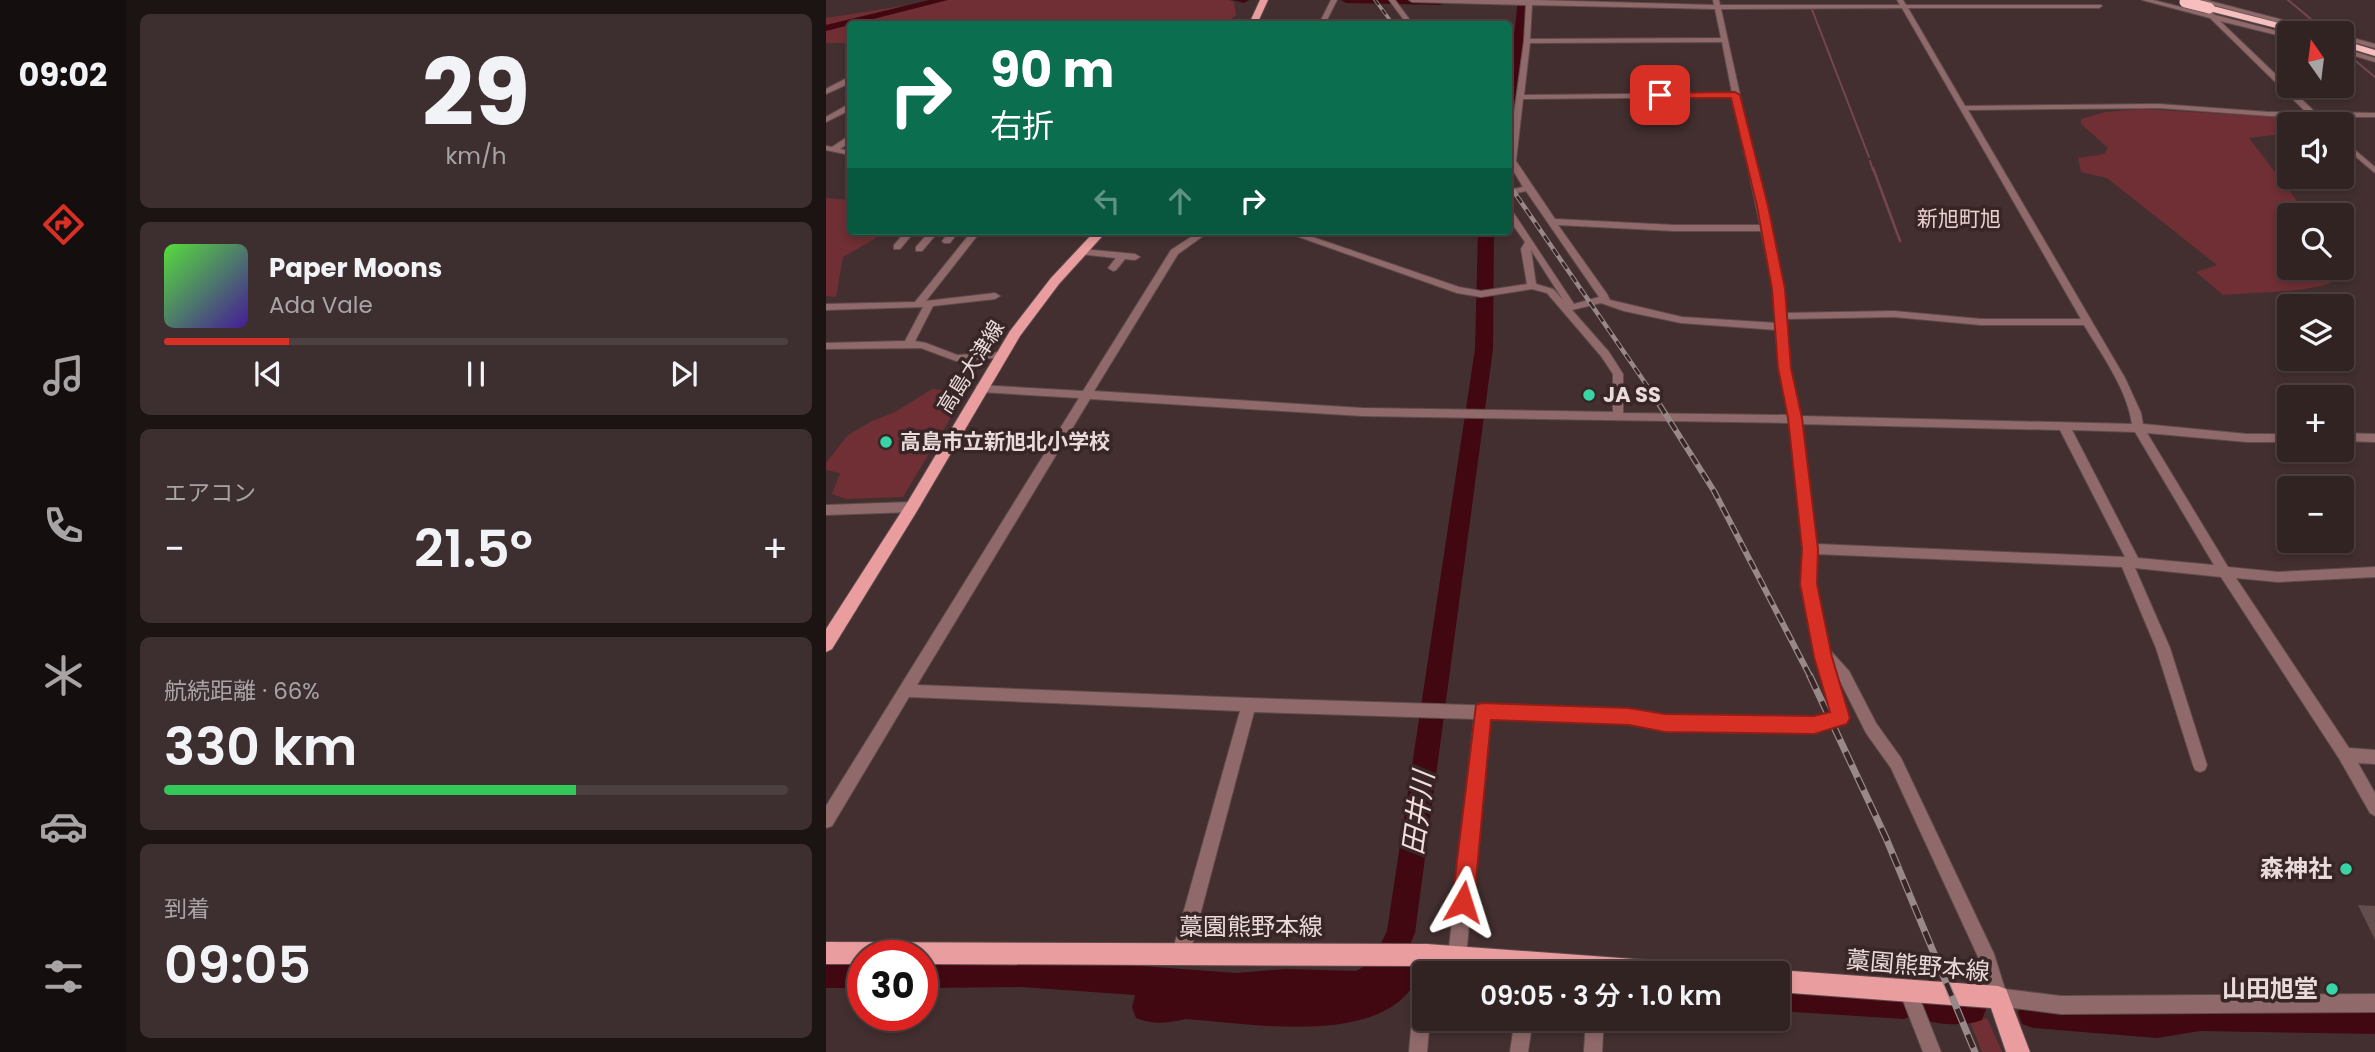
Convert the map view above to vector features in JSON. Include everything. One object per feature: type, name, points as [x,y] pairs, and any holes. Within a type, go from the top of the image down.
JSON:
[{"type":"highway","points":[[2189,1],[2210,12],[2277,27]]},
{"type":"highway","points":[[2354,46],[2375,52]]},
{"type":"main road","points":[[1254,21],[1264,0]]},
{"type":"main road","name":"高島大津線","points":[[826,644],[912,507],[1002,355],[1055,281],[1097,235]]},
{"type":"main road","name":"藁園熊野本線","points":[[826,953],[1378,954],[1420,961],[1457,957],[1484,961]]},
{"type":"main road","name":"藁園熊野本線","points":[[1790,982],[1998,997],[2018,1052]]},
{"type":"street","points":[[1324,21],[1334,0]]},
{"type":"street","points":[[1392,0],[1408,21]]},
{"type":"street","points":[[1412,0],[2099,6],[2094,0]]},
{"type":"street","points":[[2145,0],[2210,12],[2277,32]]},
{"type":"street","points":[[1512,143],[1521,97],[1528,6],[1532,1]]},
{"type":"street","points":[[2189,1],[2277,21]]},
{"type":"street","points":[[1902,3],[2120,378],[2136,413],[2138,428],[2224,571],[2345,755],[2375,808]]},
{"type":"street","points":[[906,691],[1629,717],[1665,723],[1814,725],[1840,718],[1822,652],[1808,584],[1810,549],[1795,418],[1785,368],[1779,289],[1716,4]]},
{"type":"street","points":[[2210,12],[2310,112]]},
{"type":"street","points":[[1527,41],[1723,40]]},
{"type":"street","points":[[2354,40],[2375,46]]},
{"type":"street","points":[[2354,54],[2375,60]]},
{"type":"street","points":[[826,92],[847,82]]},
{"type":"street","points":[[1521,97],[1735,95]]},
{"type":"street","points":[[1963,108],[2159,106],[2277,112]]},
{"type":"street","points":[[826,120],[847,109]]},
{"type":"street","points":[[826,111],[847,117]]},
{"type":"street","points":[[2354,115],[2375,115]]},
{"type":"street","points":[[829,149],[847,140]]},
{"type":"street","points":[[829,149],[847,152]]},
{"type":"street","points":[[2354,152],[2375,171]]},
{"type":"street","points":[[1512,161],[1605,302],[1621,309],[1669,314],[1681,320],[1781,321],[1894,314],[1981,322],[2088,322]]},
{"type":"street","points":[[1512,192],[1528,188]]},
{"type":"street","points":[[1512,217],[1570,303],[1566,309]]},
{"type":"street","points":[[1552,222],[1674,228],[1765,228]]},
{"type":"street","points":[[897,247],[908,235]]},
{"type":"street","points":[[919,249],[931,235]]},
{"type":"street","points":[[947,241],[952,235]]},
{"type":"street","points":[[908,344],[924,305],[974,235]]},
{"type":"street","points":[[826,820],[1174,252],[1200,235]]},
{"type":"street","points":[[1297,235],[1433,283],[1482,294],[1532,286],[1550,291],[1605,354],[1618,374],[1618,416]]},
{"type":"street","points":[[1530,242],[1526,249],[1532,286]]},
{"type":"street","points":[[1082,252],[1135,257]]},
{"type":"street","points":[[1113,268],[1123,256]]},
{"type":"street","points":[[826,307],[924,305],[995,296]]},
{"type":"street","points":[[1566,309],[1605,299]]},
{"type":"street","points":[[826,346],[908,344],[922,345],[956,358],[1002,355]]},
{"type":"street","points":[[981,388],[1362,412],[1795,418],[2138,428],[2247,438],[2277,438]]},
{"type":"street","points":[[2064,426],[2130,562],[2163,648],[2200,765]]},
{"type":"street","points":[[2354,437],[2375,438]]},
{"type":"street","points":[[826,510],[912,507]]},
{"type":"street","points":[[1810,549],[2130,562],[2278,577],[2375,572]]},
{"type":"street","points":[[1822,652],[1844,675],[1871,728],[1896,763],[1988,960],[1998,997],[2061,1005],[2375,1003]]},
{"type":"street","points":[[1181,953],[1249,705]]},
{"type":"street","points":[[1457,957],[1482,712]]},
{"type":"street","points":[[2345,755],[2375,757]]},
{"type":"street","points":[[1908,990],[1931,1052]]},
{"type":"street","points":[[1418,1052],[1420,1031]]},
{"type":"street","points":[[1519,1052],[1522,1031]]},
{"type":"street","points":[[1593,1052],[1594,1031]]},
{"type":"shaded area","points":[[941,0],[1228,0],[1234,2],[1236,15],[1229,21],[847,21],[847,43],[826,43],[826,18]]},
{"type":"shaded area","points":[[2142,109],[2277,117],[2277,134],[2249,138],[2277,175],[2277,189],[2288,189],[2299,203],[2277,203],[2277,280],[2335,280],[2310,288],[2223,295],[2196,272],[2217,265],[2107,178],[2081,172],[2078,158],[2104,154],[2108,148],[2081,124],[2081,119],[2105,112]]},
{"type":"shaded area","points":[[826,198],[847,200],[847,235],[881,235],[843,257],[836,297],[826,296]]},
{"type":"shaded area","points":[[932,389],[966,392],[903,497],[846,499],[832,494],[840,473],[826,470],[826,463],[848,435],[895,412]]},
{"type":"shaded area","points":[[1987,1018],[2002,1052],[1982,1052],[1970,1022]]},
{"type":"building","points":[[2358,905],[2375,906],[2375,940]]},
{"type":"waterway","points":[[855,21],[943,0]]},
{"type":"waterway","points":[[1237,0],[1244,0]]},
{"type":"waterway","points":[[1346,0],[1440,2]]},
{"type":"waterway","name":"田井川","points":[[1512,109],[1523,0]]},
{"type":"waterway","points":[[2288,0],[2313,21]]},
{"type":"waterway","points":[[1811,7],[1869,157]]},
{"type":"waterway","points":[[826,28],[847,23]]},
{"type":"waterway","points":[[2354,60],[2375,77]]},
{"type":"waterway","points":[[1870,161],[1873,170]]},
{"type":"waterway","points":[[1873,168],[1900,241]]},
{"type":"waterway","name":"田井川","points":[[1155,982],[1236,988],[1286,984],[1356,986],[1372,979],[1388,961],[1401,933],[1484,349],[1486,235]]},
{"type":"waterway","name":"田井川","points":[[938,973],[1021,972],[1155,982]]},
{"type":"waterway","name":"田井川","points":[[826,973],[847,973]]},
{"type":"waterway","points":[[1155,982],[1147,1007],[1169,1008],[1186,1004],[1305,1011],[1351,1007],[1368,1002],[1403,976]]},
{"type":"waterway","points":[[1790,997],[1904,1004]]},
{"type":"waterway","points":[[1921,1005],[1971,1009]]},
{"type":"waterway","points":[[2033,1013],[2157,1023],[2200,1016],[2375,1019]]},
{"type":"railway","points":[[1375,0],[1391,21]]},
{"type":"railway","points":[[1512,189],[1650,390]]},
{"type":"railway","points":[[1649,388],[1714,491],[1810,677]]},
{"type":"railway","points":[[1810,677],[1886,838],[1975,1052]]},
{"type":"place","name":"JA SS","points":[[1589,395]]},
{"type":"place","name":"高島市立新旭北小学校","points":[[886,442]]},
{"type":"place","name":"森神社","points":[[2346,869]]},
{"type":"place","name":"山田旭堂","points":[[2332,989]]},
{"type":"district","name":"新旭町旭","points":[[1959,219]]},
{"type":"route","points":[[1463,902],[1482,712],[1629,717],[1665,723],[1747,725],[1814,725],[1840,718],[1823,657],[1808,584],[1810,549],[1795,418],[1780,327],[1779,289],[1735,95],[1660,95]]}]
